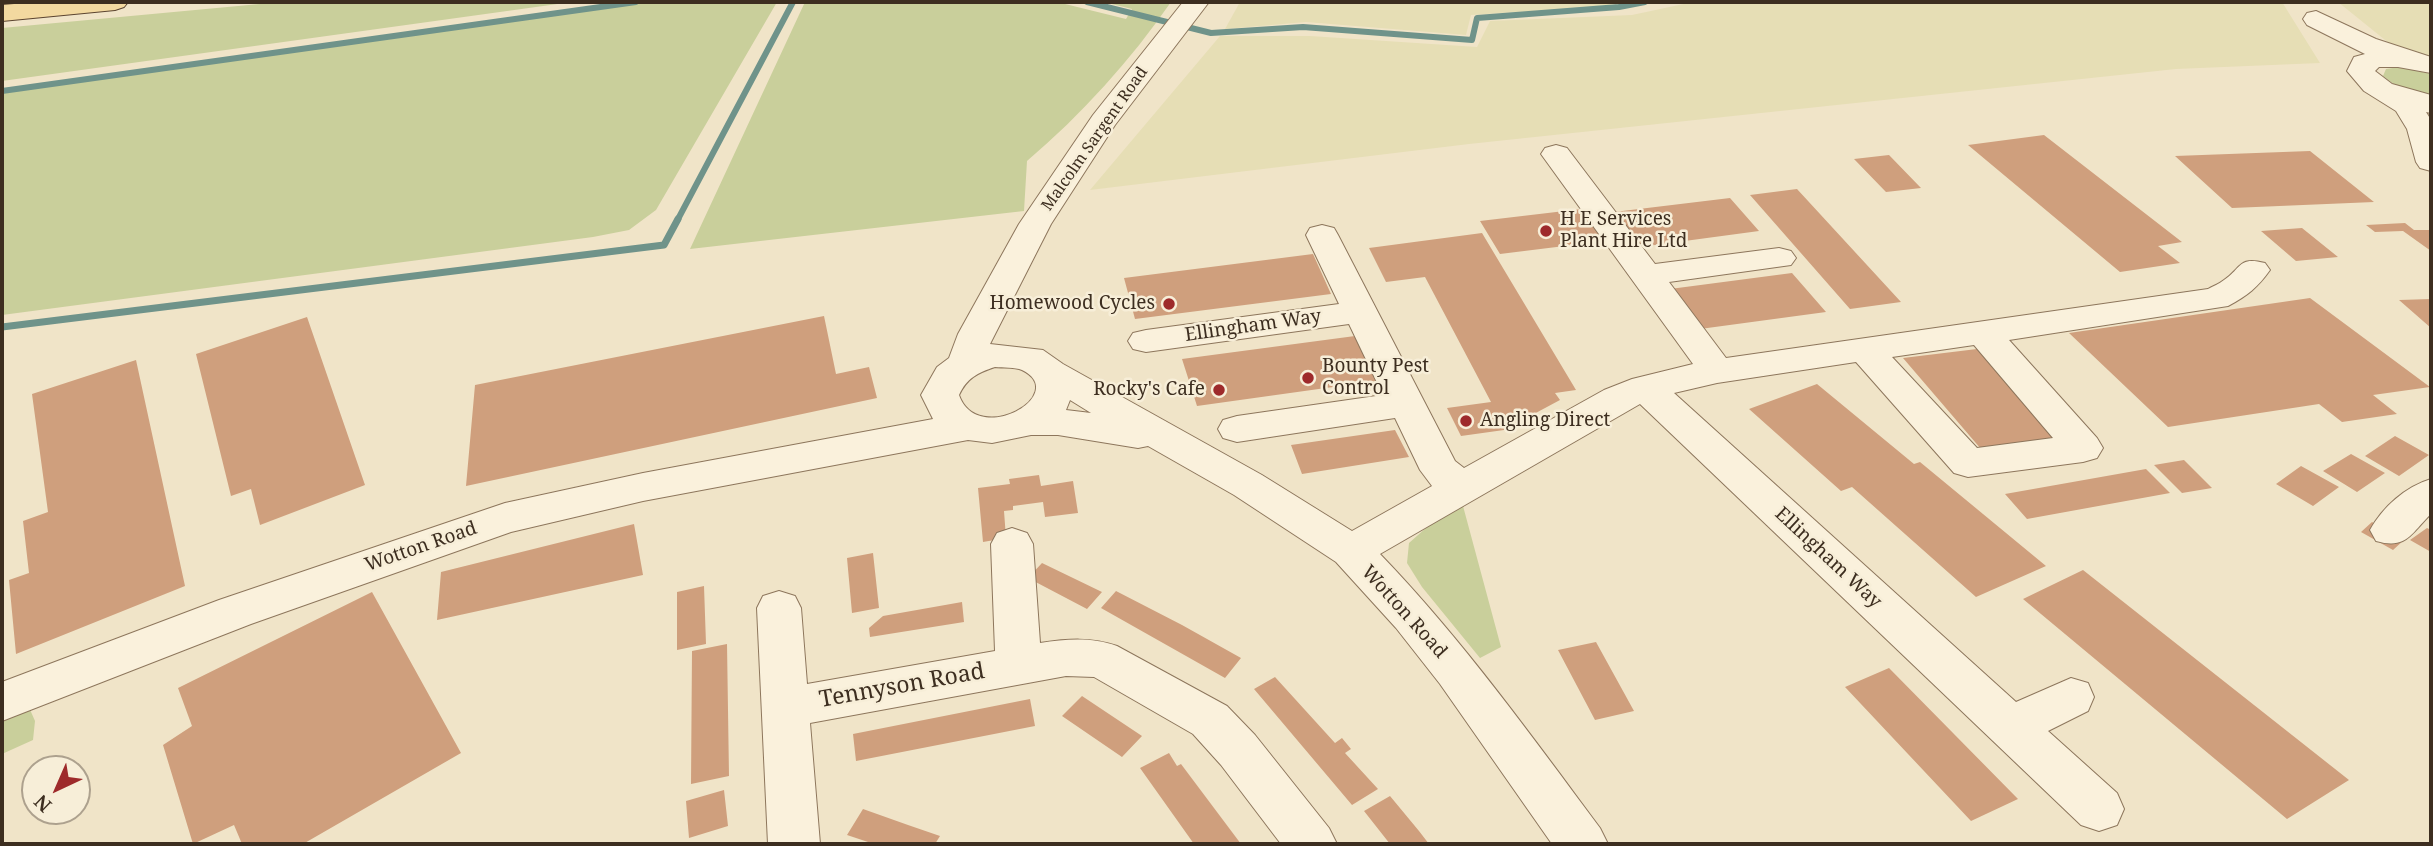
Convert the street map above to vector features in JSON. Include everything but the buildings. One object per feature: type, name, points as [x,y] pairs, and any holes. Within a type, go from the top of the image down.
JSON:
[{"type":"main road","points":[[2,13],[115,2]]},
{"type":"street","points":[[2307,10],[2373,48],[2423,63]]},
{"type":"street","points":[[2307,10],[2369,81],[2407,105],[2429,140]]},
{"type":"street","name":"Malcolm Sargent Road","points":[[965,364],[976,334],[1035,224],[1103,121],[1183,18]]},
{"type":"street","points":[[2361,71],[2364,62],[2379,58],[2423,63]]},
{"type":"street","points":[[2386,92],[2431,104]]},
{"type":"street","points":[[1556,154],[1717,371]]},
{"type":"street","points":[[1322,235],[1440,470],[1461,488]]},
{"type":"street","points":[[1646,275],[1779,258]]},
{"type":"street","points":[[1351,551],[1585,417],[1645,388],[1717,371],[2216,298],[2238,287],[2253,270]]},
{"type":"street","points":[[1005,283],[1014,340],[1040,366],[1055,391],[1047,409],[1029,422]]},
{"type":"street","name":"Ellingham Way","points":[[1146,341],[1360,312]]},
{"type":"street","points":[[1865,350],[1968,463],[2083,448],[1983,333]]},
{"type":"street","name":"Wotton Road","points":[[855,446],[913,415],[940,395],[950,376],[965,364],[993,355],[1013,355],[1040,366],[1248,485],[1351,551],[1412,616],[1456,671],[1582,844]]},
{"type":"street","name":"Ellingham Way","points":[[1645,388],[2099,809]]},
{"type":"street","points":[[940,395],[946,413],[968,427]]},
{"type":"street","points":[[1237,429],[1406,404]]},
{"type":"street","name":"Wotton Road","points":[[2,702],[235,612],[505,518],[643,487],[968,427],[998,430],[1029,422],[1086,425],[1169,441]]},
{"type":"street","points":[[1012,544],[1019,665]]},
{"type":"street","points":[[779,608],[794,844]]},
{"type":"street","name":"Tennyson Road","points":[[786,708],[1019,665],[1066,658],[1101,659],[1131,673],[1210,720],[1238,750],[1311,844]]},
{"type":"street","points":[[2011,727],[2071,696]]},
{"type":"shaded area","points":[[1240,2],[1623,2],[1599,7],[1471,15],[1466,35],[1306,22],[1225,29]]},
{"type":"shaded area","points":[[1693,2],[2282,2],[2320,63],[2176,69],[1469,144],[1090,190],[1220,36],[1310,36],[1477,47],[1490,21],[1632,15]]},
{"type":"shaded area","points":[[2338,2],[2431,2],[2431,56],[2390,44]]},
{"type":"green space","points":[[281,2],[572,2],[2,81],[2,28]]},
{"type":"green space","points":[[646,2],[777,2],[656,210],[629,230],[593,237],[2,315],[2,93]]},
{"type":"green space","points":[[805,2],[1057,2],[1126,19],[1132,9],[1104,2],[1171,2],[1104,86],[1067,125],[1027,161],[1024,211],[690,249]]},
{"type":"green space","points":[[2400,67],[2431,74],[2431,95],[2395,85],[2383,76],[2386,69]]},
{"type":"green space","points":[[1463,506],[1501,647],[1480,658],[1422,587],[1407,563],[1409,543],[1435,520]]},
{"type":"green space","points":[[28,705],[35,721],[33,740],[2,754],[2,715]]},
{"type":"waterway","points":[[2,91],[636,2]]},
{"type":"waterway","points":[[677,221],[793,2]]},
{"type":"waterway","points":[[1087,2],[1211,33],[1303,27],[1472,40],[1477,18],[1619,7],[1645,2]]},
{"type":"waterway","points":[[2,327],[664,245],[678,219]]},
{"type":"place","name":"H E Services Plant Hire Ltd","points":[[1546,231]]},
{"type":"place","name":"Homewood Cycles","points":[[1169,304]]},
{"type":"place","name":"Bounty Pest Control","points":[[1308,378]]},
{"type":"place","name":"Rocky's Cafe","points":[[1219,390]]},
{"type":"place","name":"Angling Direct","points":[[1466,421]]}]
